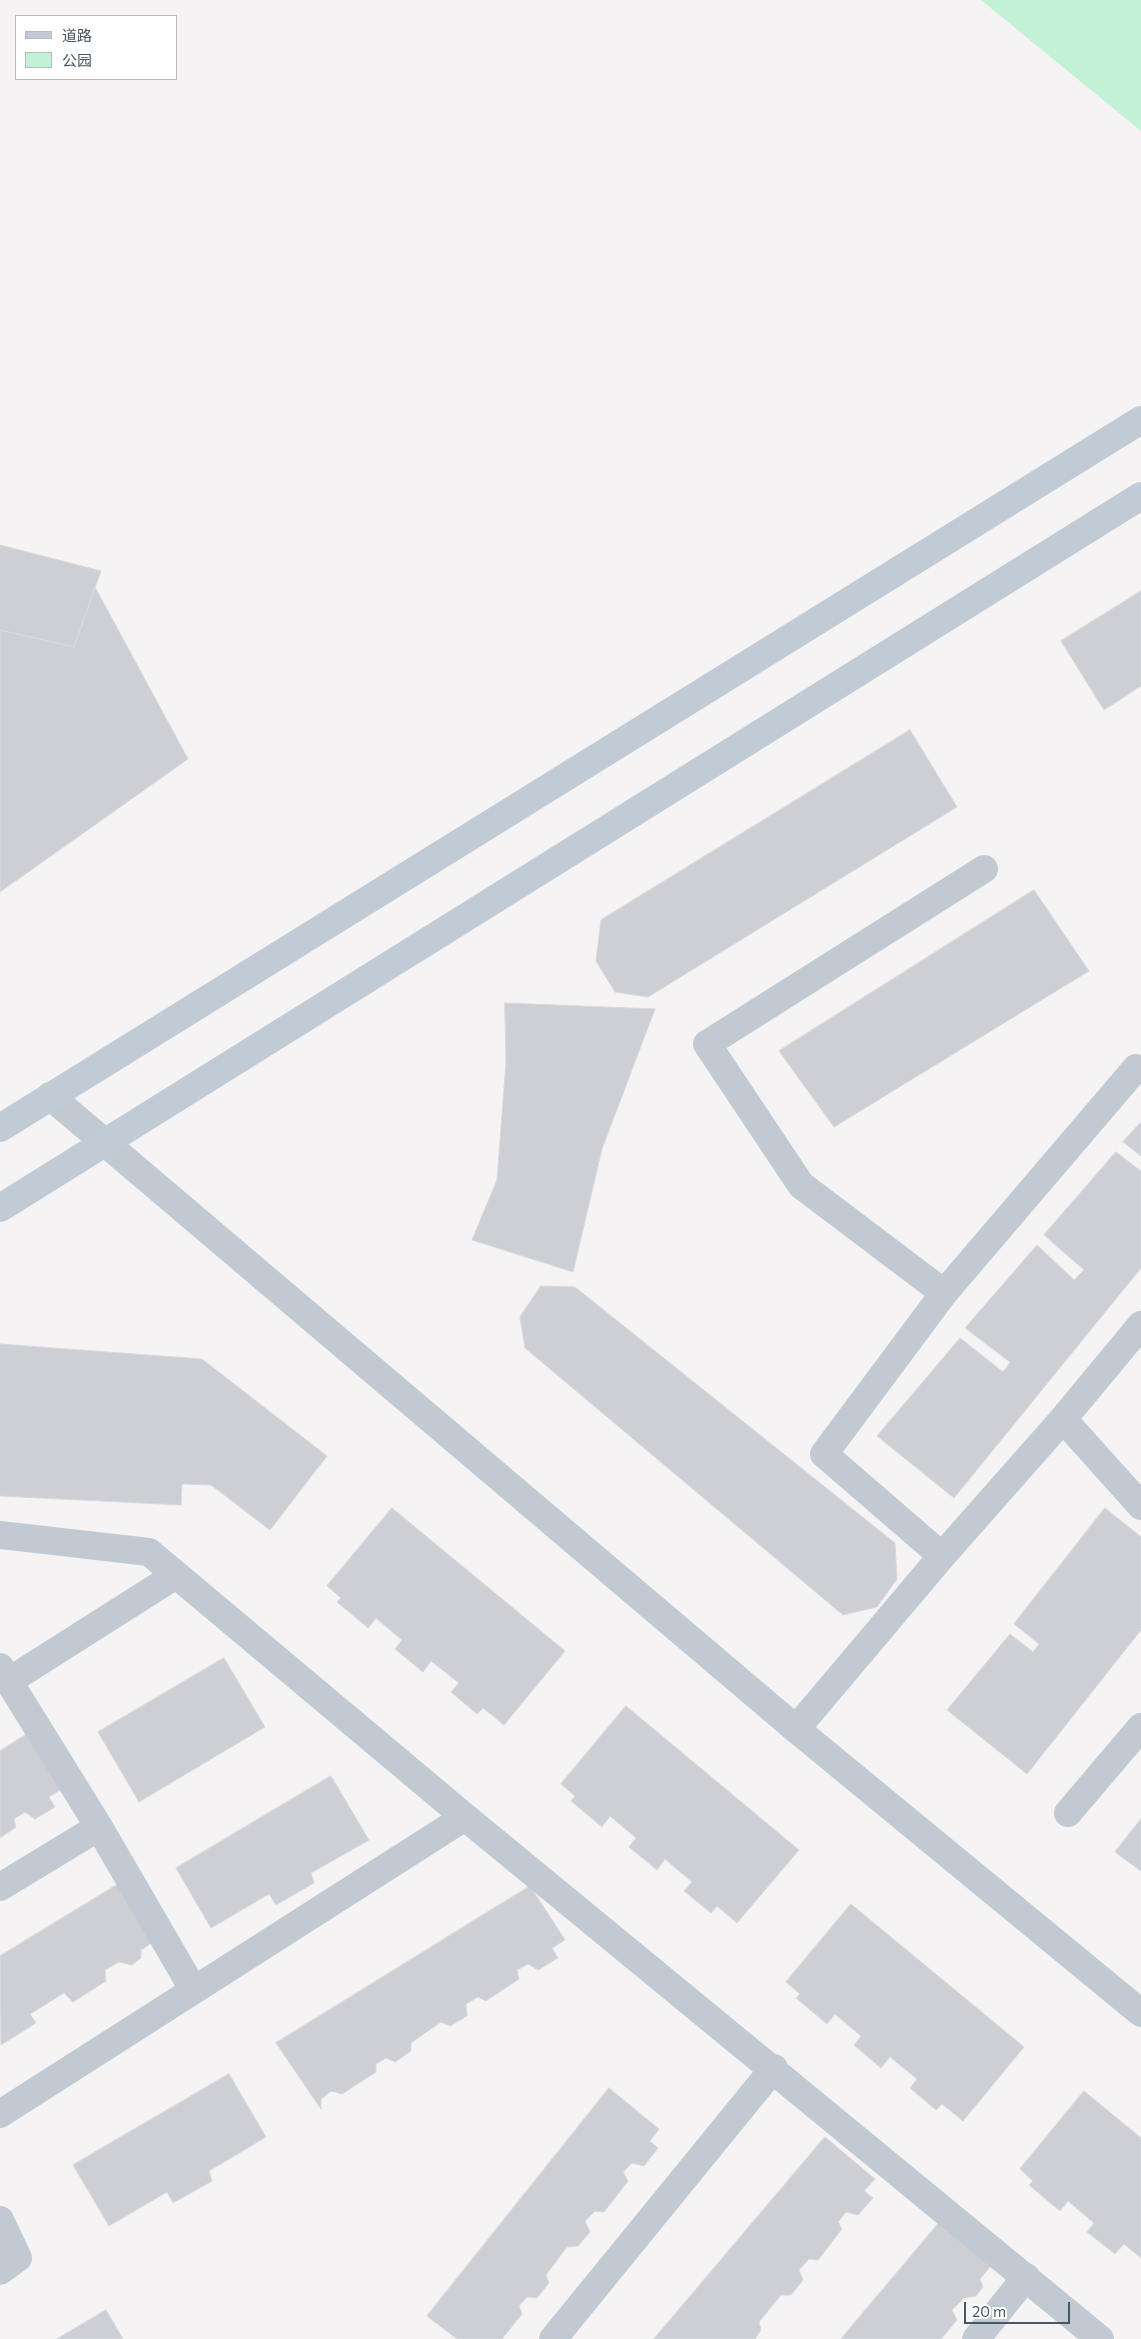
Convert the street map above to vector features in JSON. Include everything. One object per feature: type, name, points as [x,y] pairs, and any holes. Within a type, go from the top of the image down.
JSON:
[{"type":"street","points":[[0,1128],[1141,420]]},
{"type":"street","points":[[0,1208],[1141,496]]},
{"type":"street","points":[[944,1293],[801,1185],[707,1044],[984,869]]},
{"type":"street","points":[[942,1556],[824,1454],[944,1293],[1136,1068]]},
{"type":"street","points":[[50,1096],[796,1729],[1141,2013]]},
{"type":"street","points":[[796,1729],[942,1556],[1063,1419],[1141,1325]]},
{"type":"street","points":[[1063,1419],[1141,1506]]},
{"type":"street","points":[[0,1536],[149,1552],[465,1817],[774,2068],[1100,2339]]},
{"type":"street","points":[[176,1574],[5,1674],[99,1827],[193,1989]]},
{"type":"street","points":[[1068,1813],[1141,1727]]},
{"type":"street","points":[[0,2114],[465,1817]]},
{"type":"street","points":[[0,1887],[99,1827]]},
{"type":"street","points":[[553,2339],[774,2068]]},
{"type":"street","points":[[0,2220],[18,2258],[0,2271]]},
{"type":"street","points":[[976,2339],[1026,2278]]},
{"type":"green space","points":[[981,0],[1141,0],[1141,131]]},
{"type":"building","points":[[0,545],[101,571],[74,647],[0,630]]},
{"type":"building","points":[[95,587],[188,759],[0,892],[0,630],[74,647]]},
{"type":"building","points":[[1141,591],[1141,686],[1104,710],[1061,641]]},
{"type":"building","points":[[910,730],[957,807],[648,997],[615,992],[596,961],[601,920]]},
{"type":"building","points":[[1034,890],[1089,971],[834,1127],[779,1051]]},
{"type":"building","points":[[505,1003],[655,1009],[602,1149],[573,1272],[472,1240],[497,1180],[506,1062]]},
{"type":"building","points":[[1141,1122],[1141,1156],[1123,1142]]},
{"type":"building","points":[[1116,1152],[1141,1171],[1141,1268],[954,1498],[877,1436],[960,1338],[1003,1372],[1010,1362],[965,1328],[1037,1245],[1074,1280],[1084,1270],[1044,1235]]},
{"type":"building","points":[[541,1286],[575,1287],[895,1543],[897,1579],[877,1607],[843,1615],[525,1348],[520,1317]]},
{"type":"building","points":[[0,1344],[202,1359],[327,1456],[270,1530],[211,1485],[182,1484],[181,1505],[0,1496]]},
{"type":"building","points":[[392,1508],[565,1651],[504,1725],[483,1708],[477,1714],[451,1692],[459,1683],[431,1661],[423,1672],[395,1649],[402,1640],[376,1618],[368,1628],[337,1602],[341,1598],[327,1586]]},
{"type":"building","points":[[1105,1508],[1141,1537],[1141,1630],[1027,1774],[947,1710],[1010,1634],[1033,1652],[1039,1644],[1014,1624]]},
{"type":"building","points":[[224,1658],[265,1727],[139,1802],[98,1732]]},
{"type":"building","points":[[626,1706],[799,1850],[737,1923],[717,1906],[711,1913],[684,1891],[692,1882],[665,1859],[657,1870],[629,1847],[636,1838],[610,1816],[602,1827],[571,1801],[575,1796],[561,1784]]},
{"type":"building","points":[[27,1734],[62,1789],[49,1797],[55,1807],[35,1819],[25,1812],[14,1819],[16,1827],[0,1838],[0,1751]]},
{"type":"building","points":[[331,1776],[369,1840],[311,1873],[314,1883],[276,1905],[269,1894],[211,1928],[176,1868]]},
{"type":"building","points":[[1141,1819],[1141,1871],[1115,1852]]},
{"type":"building","points":[[125,1880],[161,1937],[141,1950],[141,1958],[132,1965],[119,1962],[105,1970],[106,1981],[73,2002],[64,1993],[30,2014],[36,2023],[1,2045],[0,1956]]},
{"type":"building","points":[[530,1886],[565,1940],[552,1948],[558,1958],[538,1970],[528,1964],[517,1970],[519,1979],[486,2001],[478,1997],[466,2004],[467,2016],[450,2026],[441,2022],[411,2043],[411,2051],[395,2062],[386,2058],[376,2064],[376,2072],[342,2094],[331,2091],[321,2099],[321,2109],[276,2043]]},
{"type":"building","points":[[851,1904],[1024,2047],[963,2121],[942,2104],[936,2110],[910,2088],[917,2079],[890,2057],[881,2068],[854,2045],[861,2036],[835,2014],[827,2024],[796,1998],[800,1994],[786,1982]]},
{"type":"building","points":[[229,2074],[266,2137],[209,2171],[212,2181],[173,2203],[167,2192],[109,2226],[73,2165]]},
{"type":"building","points":[[609,2088],[659,2129],[650,2141],[658,2148],[644,2166],[632,2163],[623,2172],[628,2181],[604,2212],[595,2211],[585,2221],[590,2232],[578,2246],[567,2247],[546,2275],[549,2283],[537,2298],[527,2297],[519,2306],[522,2314],[502,2339],[457,2339],[427,2316]]},
{"type":"building","points":[[1084,2091],[1141,2138],[1141,2258],[1124,2244],[1115,2254],[1087,2232],[1094,2223],[1068,2201],[1060,2211],[1029,2185],[1033,2181],[1020,2169]]},
{"type":"building","points":[[825,2137],[875,2179],[864,2191],[873,2198],[858,2215],[846,2212],[838,2222],[842,2229],[818,2260],[809,2259],[799,2270],[803,2280],[791,2295],[781,2295],[759,2322],[761,2330],[755,2339],[654,2339]]},
{"type":"building","points":[[943,2218],[995,2261],[980,2279],[983,2287],[976,2296],[964,2298],[952,2310],[957,2320],[941,2339],[841,2339]]},
{"type":"building","points":[[106,2310],[123,2339],[57,2339]]}]
